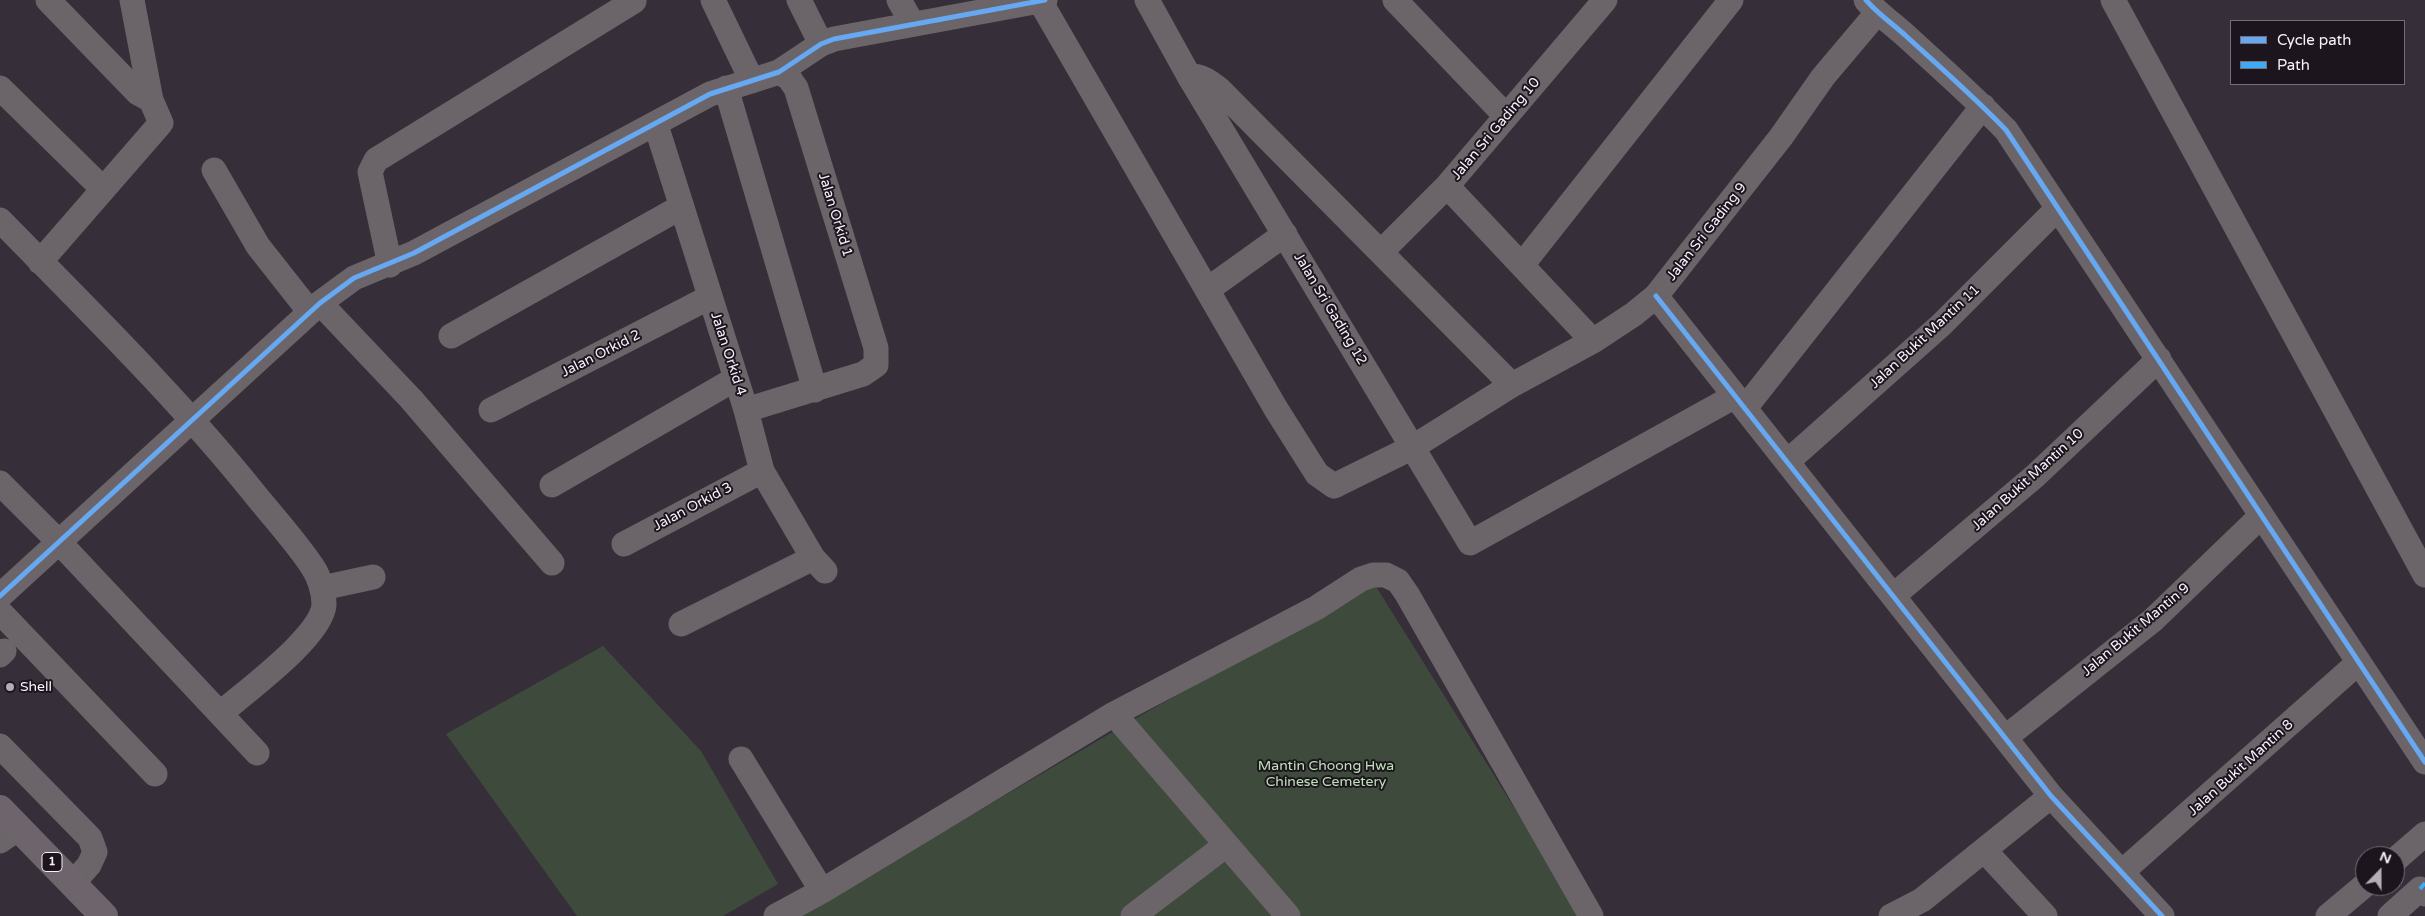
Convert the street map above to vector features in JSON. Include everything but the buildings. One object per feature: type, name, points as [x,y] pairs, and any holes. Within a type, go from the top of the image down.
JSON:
[{"type":"main road","name":"1","points":[[0,808],[9,835],[72,884],[96,913]]},
{"type":"street","points":[[48,0],[138,93],[151,100]]},
{"type":"street","points":[[40,262],[161,123],[151,100],[132,0]]},
{"type":"street","points":[[713,0],[752,81]]},
{"type":"street","points":[[799,0],[821,44]]},
{"type":"street","points":[[899,0],[912,23]]},
{"type":"street","points":[[0,596],[315,307],[354,278],[390,265],[656,126],[710,94],[779,72],[821,44],[862,32],[912,23],[987,4],[1043,0],[1207,290],[1285,234]]},
{"type":"street","name":"Jalan Sri Gading 12","points":[[1147,0],[1189,76],[1470,542],[1740,402]]},
{"type":"street","points":[[1395,0],[1506,116]]},
{"type":"street","name":"Jalan Sri Gading 10","points":[[1381,252],[1447,186],[1605,0]]},
{"type":"street","points":[[1522,265],[1730,0]]},
{"type":"street","points":[[2113,0],[2425,575]]},
{"type":"street","points":[[390,265],[370,172],[376,160],[634,1]]},
{"type":"street","points":[[1871,6],[1983,106],[2006,130],[2425,762]]},
{"type":"street","name":"Jalan Sri Gading 9","points":[[1207,290],[1276,409],[1317,474],[1334,486],[1414,447],[1512,385],[1592,341],[1634,314],[1656,296],[1781,137],[1871,6]]},
{"type":"street","name":"Jalan Orkid 1","points":[[779,72],[789,78],[796,88],[876,348],[876,365],[863,374],[815,390]]},
{"type":"street","points":[[1189,76],[1195,75],[1208,80],[1219,89],[1512,385]]},
{"type":"street","points":[[0,88],[103,190]]},
{"type":"street","points":[[726,88],[815,390],[746,410]]},
{"type":"street","points":[[1740,402],[1983,106]]},
{"type":"street","name":"Jalan Orkid 4","points":[[656,126],[746,410],[762,470],[819,565],[681,624]]},
{"type":"street","points":[[214,170],[258,246],[315,307],[411,399],[552,563]]},
{"type":"street","points":[[1447,186],[1592,341]]},
{"type":"street","points":[[451,336],[681,207]]},
{"type":"street","name":"Jalan Bukit Mantin 11","points":[[1787,462],[1941,325],[2058,208]]},
{"type":"street","points":[[0,220],[192,420],[234,468],[313,566],[322,588],[324,606],[316,625],[304,641],[222,713]]},
{"type":"street","points":[[1656,296],[2051,796],[2162,916]]},
{"type":"street","name":"Jalan Orkid 2","points":[[492,410],[710,298]]},
{"type":"street","name":"Jalan Bukit Mantin 10","points":[[1893,596],[2035,476],[2159,359]]},
{"type":"street","points":[[552,485],[735,379]]},
{"type":"street","name":"Jalan Orkid 3","points":[[624,544],[762,470]]},
{"type":"street","points":[[0,483],[222,713],[257,753]]},
{"type":"street","name":"Jalan Bukit Mantin 9","points":[[2006,737],[2153,620],[2261,516]]},
{"type":"street","points":[[776,916],[822,891],[1114,714],[1316,608],[1361,578],[1373,575],[1386,575],[1398,582],[1407,594],[1591,916]]},
{"type":"street","points":[[322,588],[373,577]]},
{"type":"street","points":[[0,612],[155,774]]},
{"type":"street","name":"Jalan Bukit Mantin 8","points":[[2122,872],[2359,662]]},
{"type":"street","points":[[1114,714],[1288,916]]},
{"type":"street","points":[[0,747],[90,838],[95,852],[89,865],[72,884]]},
{"type":"street","points":[[742,760],[822,891]]},
{"type":"street","points":[[1891,916],[1929,908],[1984,850],[2051,796]]},
{"type":"street","points":[[2405,851],[2425,834]]},
{"type":"street","points":[[1134,916],[1226,845]]},
{"type":"street","points":[[1984,850],[2045,916]]},
{"type":"street","points":[[2390,916],[2422,892]]},
{"type":"street","points":[[2328,916],[2355,893]]},
{"type":"green space","name":"Mantin Choong Hwa Chinese Cemetery","points":[[1375,585],[1582,916],[800,916],[1138,717]]},
{"type":"green space","points":[[603,646],[701,751],[778,884],[723,916],[577,916],[446,734]]},
{"type":"marked path","points":[[2420,889],[2425,883]]},
{"type":"cycle path","points":[[0,596],[320,303],[354,278],[414,253],[710,94],[779,72],[821,44],[834,39],[1045,0]]},
{"type":"cycle path","points":[[1866,0],[1957,82],[2006,130],[2425,762]]},
{"type":"cycle path","points":[[1656,296],[2051,796],[2162,916]]},
{"type":"place","name":"Shell","points":[[10,687]]}]
